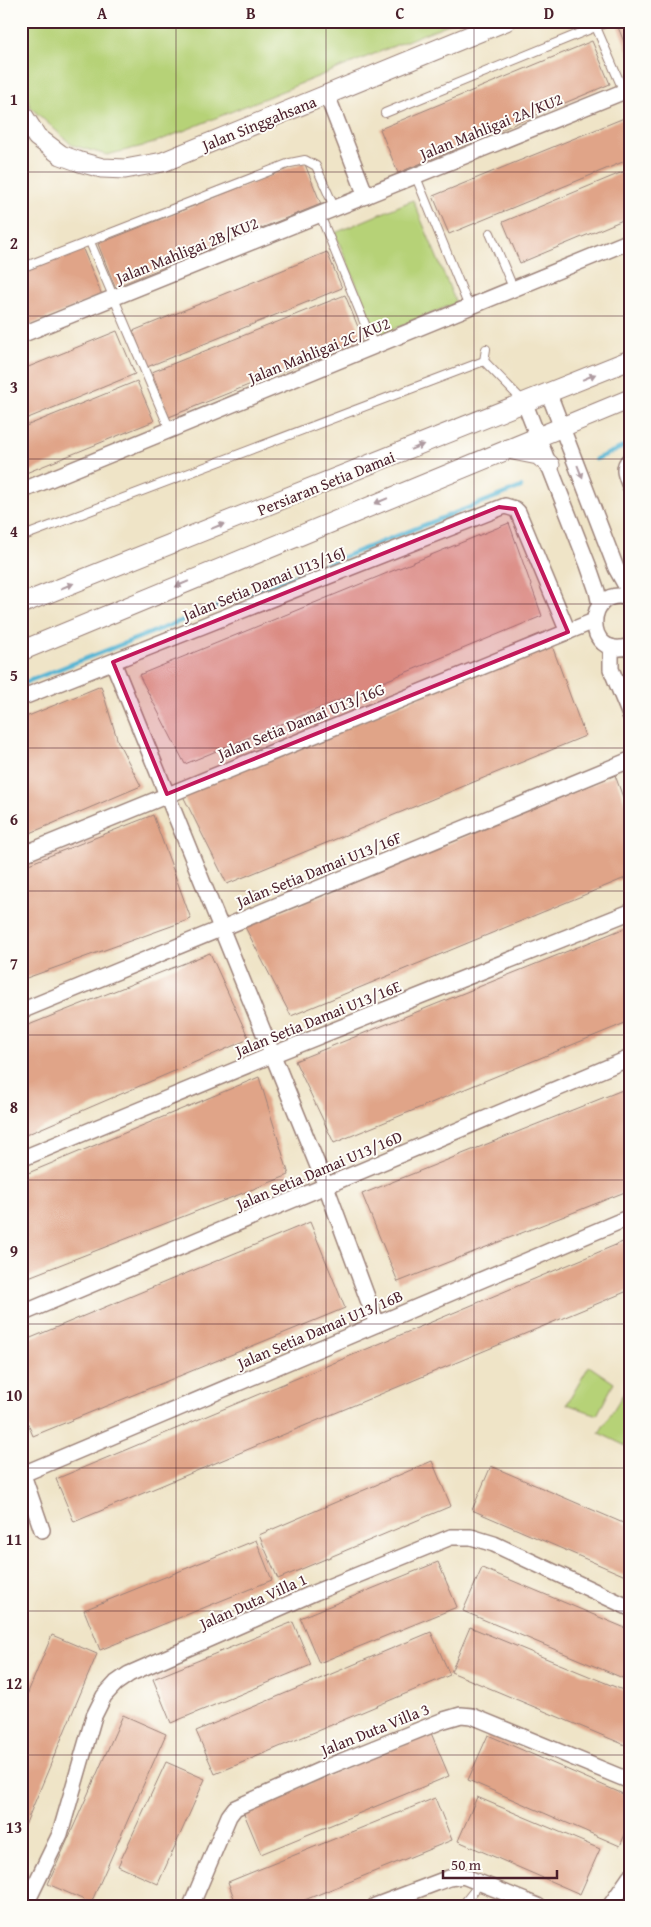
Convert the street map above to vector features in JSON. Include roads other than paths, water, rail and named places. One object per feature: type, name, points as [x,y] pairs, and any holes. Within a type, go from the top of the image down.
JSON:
[{"type":"street","name":"Jalan Singgahsana","points":[[21,112],[37,137],[61,155],[102,168],[126,169],[163,162],[506,21]]},
{"type":"street","name":"Jalan Mahligai 2A/KU2","points":[[366,196],[626,90]]},
{"type":"street","points":[[327,95],[366,196]]},
{"type":"street","name":"Jalan Mahligai 2B/KU2","points":[[21,335],[366,196]]},
{"type":"street","name":"Jalan Mahligai 2C/KU2","points":[[21,491],[630,241]]},
{"type":"street","name":"Persiaran Setia Damai","points":[[21,604],[525,404],[630,360]]},
{"type":"street","points":[[549,394],[616,568],[630,593]]},
{"type":"street","points":[[21,651],[506,448],[630,399]]},
{"type":"street","points":[[525,404],[590,570],[600,606]]},
{"type":"street","points":[[506,448],[538,455],[550,465]]},
{"type":"street","points":[[630,459],[626,463],[624,471],[630,486]]},
{"type":"street","name":"Jalan Setia Damai U13/16J","points":[[21,698],[499,507],[510,507],[518,512],[568,632]]},
{"type":"street","points":[[630,598],[613,597],[600,606],[594,621],[598,637],[611,647],[620,649],[630,646]]},
{"type":"street","name":"Jalan Setia Damai U13/16G","points":[[21,855],[594,621]]},
{"type":"street","points":[[611,647],[611,669],[630,715]]},
{"type":"street","points":[[113,662],[326,1186],[377,1324]]},
{"type":"street","name":"Jalan Setia Damai U13/16F","points":[[21,1011],[630,760]]},
{"type":"street","name":"Jalan Setia Damai U13/16E","points":[[21,1159],[272,1055],[630,912]]},
{"type":"street","name":"Jalan Setia Damai U13/16D","points":[[21,1314],[630,1058]]},
{"type":"street","name":"Jalan Setia Damai U13/16B","points":[[22,1471],[630,1217]]},
{"type":"street","points":[[22,1471],[42,1530]]},
{"type":"street","name":"Jalan Duta Villa 1","points":[[25,1906],[60,1834],[94,1716],[104,1696],[116,1683],[129,1674],[316,1592],[451,1537],[471,1537],[494,1544],[630,1608]]},
{"type":"street","name":"Jalan Duta Villa 3","points":[[191,1906],[229,1816],[235,1808],[334,1764],[461,1715],[472,1716],[630,1781]]},
{"type":"street","points":[[379,1905],[449,1878],[463,1876],[538,1906]]},
{"type":"street","points":[[610,1906],[630,1877]]},
{"type":"lane","points":[[385,113],[610,21]]},
{"type":"lane","points":[[596,27],[626,90],[630,106]]},
{"type":"lane","points":[[21,268],[290,163],[305,160],[316,166],[322,175],[335,209]]},
{"type":"lane","points":[[416,176],[469,308]]},
{"type":"lane","points":[[320,215],[374,346]]},
{"type":"lane","points":[[490,233],[514,290]]},
{"type":"lane","points":[[90,242],[170,430]]},
{"type":"lane","points":[[484,361],[486,349]]},
{"type":"lane","points":[[484,361],[525,404]]},
{"type":"lane","points":[[21,537],[484,361]]},
{"type":"lane","points":[[462,1906],[481,1882]]},
{"type":"waterway","points":[[596,459],[630,444]]},
{"type":"waterway","points":[[21,684],[521,487]]}]
